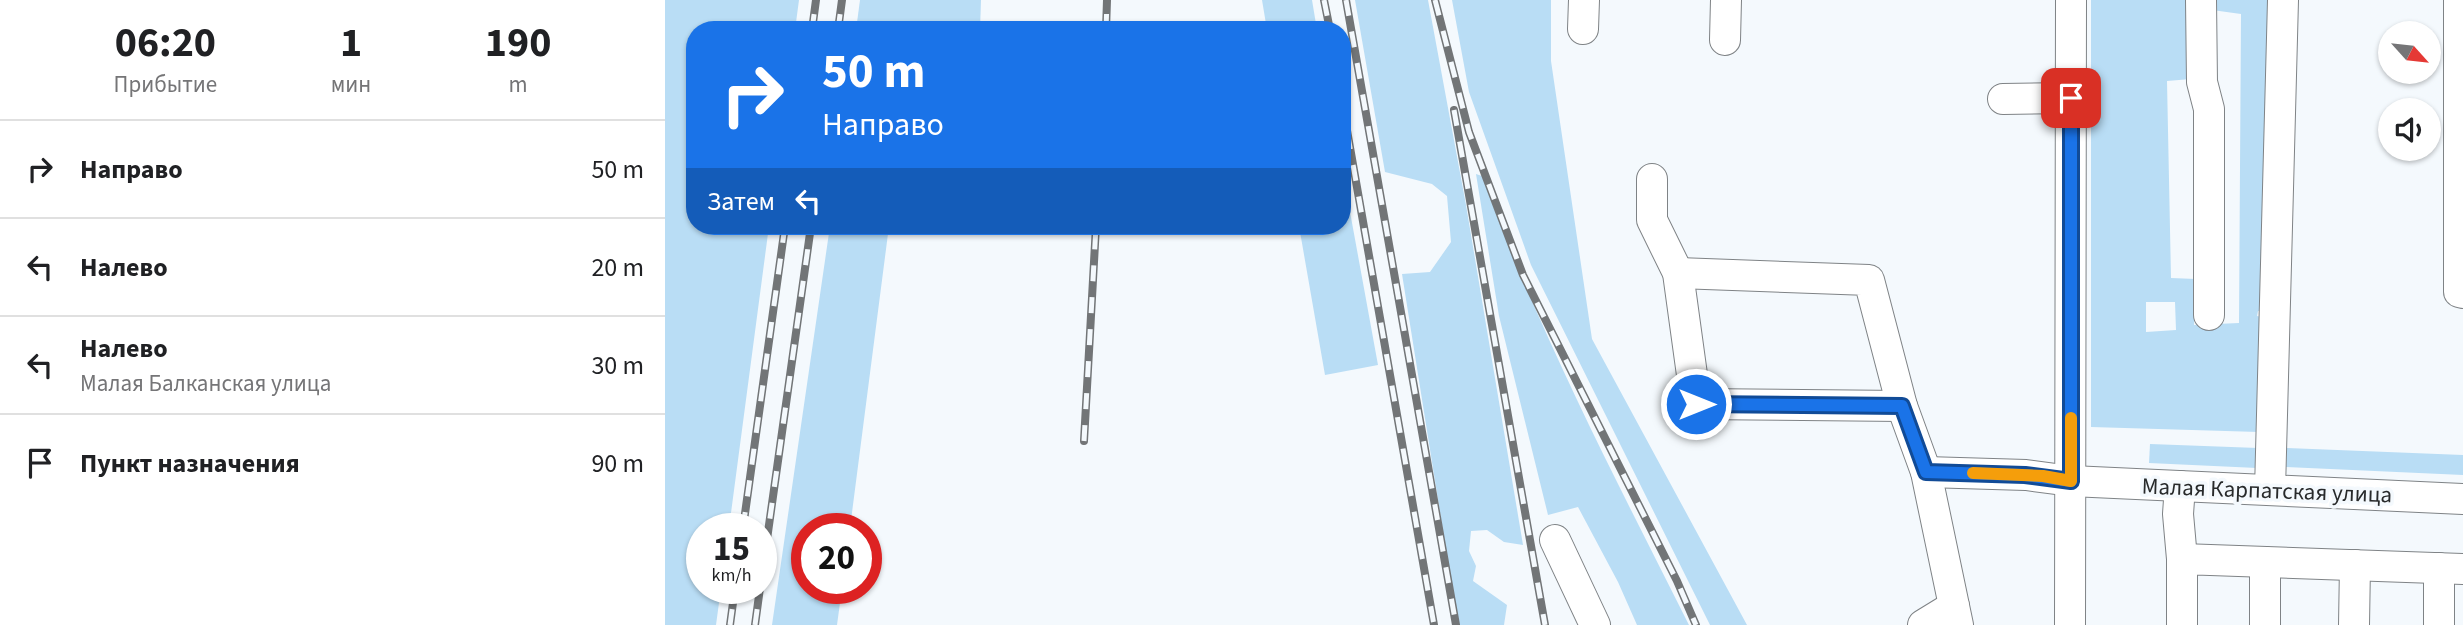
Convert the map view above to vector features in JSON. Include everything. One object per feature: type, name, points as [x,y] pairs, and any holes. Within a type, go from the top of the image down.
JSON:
[{"type":"street","points":[[1725,40],[1726,0]]},
{"type":"street","points":[[2070,625],[2071,0]]},
{"type":"street","points":[[2201,0],[2202,82],[2209,109],[2209,315]]},
{"type":"street","points":[[2270,490],[2283,0]]},
{"type":"street","points":[[2459,0],[2459,292],[2463,293]]},
{"type":"street","points":[[2003,99],[2071,98]]},
{"type":"street","points":[[1652,179],[1652,220],[1678,273],[1696,404],[1902,406]]},
{"type":"street","points":[[1678,273],[1868,280],[1902,406],[1926,472],[1956,615],[1923,625]]},
{"type":"street","name":"Малая Карпатская улица","points":[[1926,472],[2463,499]]},
{"type":"street","points":[[2180,486],[2178,514],[2182,559],[2182,625]]},
{"type":"street","points":[[1555,540],[1595,625]]},
{"type":"street","points":[[2182,559],[2451,569],[2439,625]]},
{"type":"street","points":[[2265,562],[2265,625]]},
{"type":"street","points":[[2354,625],[2355,565]]},
{"type":"shaded area","points":[[665,0],[799,0],[796,21],[686,21],[686,235],[768,235],[731,513],[686,513],[686,604],[719,604],[716,625],[665,625]]},
{"type":"shaded area","points":[[860,0],[981,0],[980,21],[857,21]]},
{"type":"shaded area","points":[[1262,0],[1312,0],[1316,21],[1266,21]]},
{"type":"shaded area","points":[[1355,0],[1428,0],[1466,205],[1523,545],[1504,542],[1487,530],[1471,531],[1469,551],[1476,566],[1473,581],[1507,605],[1504,625],[1458,625],[1402,274],[1430,272],[1451,242],[1447,196],[1432,184],[1385,172]]},
{"type":"shaded area","points":[[1452,0],[1551,0],[1551,61],[1592,339],[1747,625],[1710,625],[1531,265],[1469,92]]},
{"type":"shaded area","points":[[2091,0],[2189,0],[2191,79],[2167,81],[2171,278],[2196,279],[2194,325],[2239,323],[2241,14],[2212,10],[2211,0],[2271,0],[2263,311],[2258,311],[2257,316],[2262,317],[2259,432],[2091,427]],"holes":[[[2146,302],[2175,302],[2176,330],[2146,332]]]},
{"type":"shaded area","points":[[1476,174],[1482,176],[1528,291],[1579,404],[1689,625],[1637,625],[1618,582],[1578,507],[1548,515],[1499,316]]},
{"type":"shaded area","points":[[1351,217],[1378,365],[1325,375],[1301,235],[1351,235]]},
{"type":"shaded area","points":[[829,235],[888,235],[852,513],[791,513],[791,604],[840,604],[837,625],[772,625]]},
{"type":"shaded area","points":[[2150,444],[2258,448],[2257,468],[2149,463]]},
{"type":"shaded area","points":[[2287,448],[2463,455],[2463,475],[2286,467]]},
{"type":"railway","points":[[813,21],[816,0]]},
{"type":"railway","points":[[839,21],[842,0]]},
{"type":"railway","points":[[1106,21],[1107,0]]},
{"type":"railway","points":[[1324,0],[1328,21]]},
{"type":"railway","points":[[1346,0],[1350,21]]},
{"type":"railway","points":[[1435,0],[1469,132],[1523,275],[1677,581],[1696,625]]},
{"type":"railway","points":[[1351,28],[1456,625]]},
{"type":"railway","points":[[1454,110],[1545,625]]},
{"type":"railway","points":[[1351,153],[1434,625]]},
{"type":"railway","points":[[745,513],[784,235]]},
{"type":"railway","points":[[771,513],[810,235]]},
{"type":"railway","points":[[1084,441],[1095,235]]},
{"type":"railway","points":[[730,625],[733,604]]},
{"type":"railway","points":[[755,625],[758,604]]},
{"type":"slow traffic","points":[[1973,473],[2043,476],[2071,481],[2071,418]]},
{"type":"route","points":[[1696,404],[1902,406],[1926,472],[2043,476],[2071,481],[2071,98]]}]
